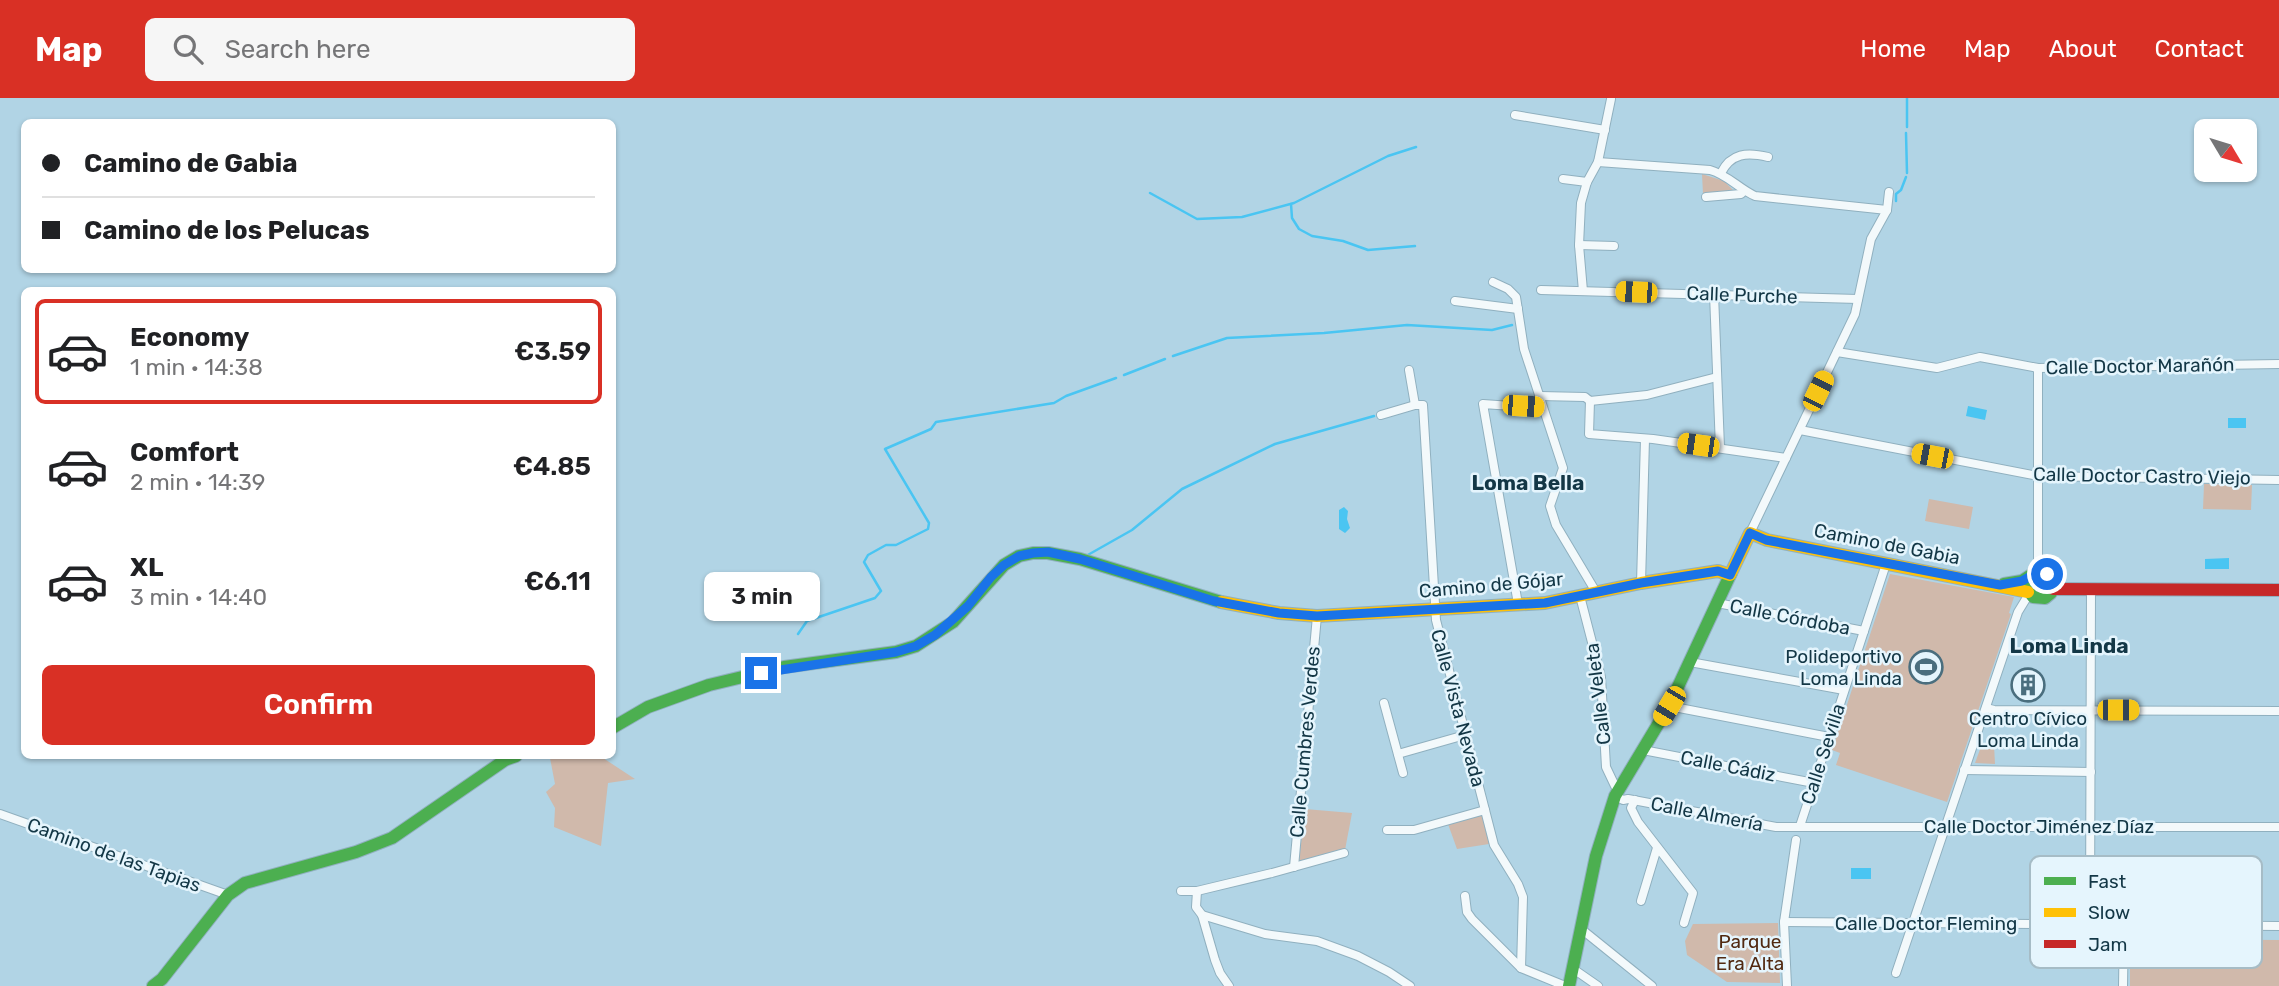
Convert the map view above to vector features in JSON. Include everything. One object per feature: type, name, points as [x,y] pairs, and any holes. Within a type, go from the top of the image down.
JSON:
[{"type":"street","points":[[1583,291],[1579,246],[1581,203],[1587,182],[1598,162],[1611,99]]},
{"type":"street","points":[[1516,115],[1605,130]]},
{"type":"street","points":[[1721,173],[1726,163],[1740,155],[1768,157]]},
{"type":"street","points":[[1598,162],[1721,173],[1755,197],[1887,210]]},
{"type":"street","points":[[1563,179],[1587,182]]},
{"type":"street","points":[[1706,197],[1741,194],[1744,191]]},
{"type":"street","points":[[1465,896],[1467,912],[1472,919],[1521,968],[1567,986],[1596,856],[1619,795],[1669,706],[1855,314],[1871,239],[1887,210],[1889,192]]},
{"type":"street","points":[[1579,246],[1614,246]]},
{"type":"street","points":[[1493,282],[1508,289],[1516,297],[1524,349],[1563,468],[1550,506],[1556,525],[1596,592]]},
{"type":"street","name":"Calle Purche","points":[[1541,290],[1858,299]]},
{"type":"street","points":[[1714,294],[1720,448]]},
{"type":"street","points":[[1455,301],[1518,309]]},
{"type":"street","name":"Calle Doctor Marañón","points":[[1837,352],[1937,368],[1951,366],[1971,357],[2038,368],[2279,364]]},
{"type":"street","points":[[1896,973],[2018,612],[2029,593],[2033,575],[2038,476],[2038,368]]},
{"type":"street","name":"Calle Vista Nevada","points":[[1409,370],[1415,405],[1423,405],[1436,620],[1494,845],[1523,897],[1521,968]]},
{"type":"street","points":[[1540,396],[1585,397],[1590,401],[1657,393],[1717,377]]},
{"type":"street","points":[[1590,401],[1589,434],[1786,458]]},
{"type":"street","points":[[1518,604],[1483,404],[1542,408]]},
{"type":"street","points":[[1381,415],[1415,405]]},
{"type":"street","name":"Calle Doctor Castro Viejo","points":[[1800,430],[2038,476],[2279,480]]},
{"type":"street","points":[[1641,583],[1645,439]]},
{"type":"street","points":[[1757,519],[1766,540]]},
{"type":"street","name":"Camino de Gabia","points":[[1749,536],[2029,593]]},
{"type":"street","name":"Camino de Gójar","points":[[616,726],[648,707],[709,685],[784,667],[896,652],[916,646],[953,622],[1004,565],[1019,556],[1033,553],[1048,552],[1080,559],[1214,601],[1294,615],[1317,616],[1545,603],[1641,583],[1718,571],[1730,575]]},
{"type":"street","name":"Calle Sevilla","points":[[1800,826],[1886,564]]},
{"type":"street","points":[[2033,575],[2050,576],[2053,589]]},
{"type":"street","name":"Camino de Gabia","points":[[2000,585],[2033,575]]},
{"type":"street","points":[[2029,593],[2036,599],[2045,598],[2053,589],[2279,590]]},
{"type":"street","points":[[2091,589],[2091,856]]},
{"type":"street","name":"Calle Veleta","points":[[1580,596],[1601,677],[1606,767],[1629,814],[1693,893],[1684,923]]},
{"type":"street","name":"Calle Córdoba","points":[[1717,603],[1864,631]]},
{"type":"street","name":"Calle Cumbres Verdes","points":[[1294,867],[1317,616]]},
{"type":"street","points":[[1690,662],[1844,690]]},
{"type":"street","points":[[1384,703],[1404,773]]},
{"type":"street","points":[[1669,706],[1829,737]]},
{"type":"street","points":[[1986,708],[2279,711]]},
{"type":"street","points":[[1398,754],[1465,735]]},
{"type":"street","name":"Calle Cádiz","points":[[1643,750],[1814,783]]},
{"type":"street","points":[[153,986],[162,979],[228,895],[245,883],[356,852],[392,838],[508,759]]},
{"type":"street","points":[[1964,770],[2091,772]]},
{"type":"street","name":"Calle Almería","points":[[1619,795],[1776,827],[1800,826]]},
{"type":"street","points":[[1635,800],[1631,808],[1638,822]]},
{"type":"street","points":[[1387,830],[1414,830],[1485,810]]},
{"type":"street","name":"Camino de las Tapias","points":[[0,814],[228,895]]},
{"type":"street","name":"Calle Doctor Jiménez Díaz","points":[[1800,826],[2279,827]]},
{"type":"street","points":[[1787,986],[1784,922],[1796,840]]},
{"type":"street","points":[[1641,901],[1657,848]]},
{"type":"street","points":[[1181,891],[1196,891],[1343,853]]},
{"type":"street","points":[[1196,891],[1196,907],[1202,915],[1220,973],[1229,986]]},
{"type":"street","points":[[1202,915],[1265,934],[1317,941],[1358,956],[1410,986]]},
{"type":"street","name":"Calle Doctor Fleming","points":[[1784,922],[2030,924]]},
{"type":"street","points":[[1580,928],[1652,986]]},
{"type":"street","points":[[1572,968],[1598,986]]},
{"type":"street","points":[[2123,968],[2123,986]]},
{"type":"green space","points":[[1702,174],[1724,181],[1735,192],[1703,194]]},
{"type":"green space","points":[[2204,484],[2252,485],[2251,510],[2203,509]]},
{"type":"green space","points":[[1929,499],[1973,507],[1969,529],[1925,521]]},
{"type":"green space","name":"Polideportivo Loma Linda","points":[[1890,574],[2014,597],[2009,613],[2011,614],[1947,802],[1836,765],[1840,753],[1832,750]]},
{"type":"green space","points":[[1982,744],[1994,745],[1995,764],[1975,763]]},
{"type":"green space","points":[[550,759],[605,759],[635,779],[608,783],[601,846],[554,827],[555,808],[546,792],[555,784]]},
{"type":"green space","points":[[1305,809],[1352,813],[1345,850],[1299,861]]},
{"type":"green space","points":[[1482,814],[1489,844],[1457,849],[1448,824]]},
{"type":"green space","name":"Parque Era Alta","points":[[1778,923],[1780,983],[1727,982],[1687,955],[1685,941],[1693,924]]},
{"type":"green space","points":[[2262,940],[2279,940],[2279,986],[2130,986],[2130,968],[2262,968]]},
{"type":"water","points":[[1968,406],[1987,410],[1985,420],[1966,416]]},
{"type":"water","points":[[2228,418],[2246,418],[2246,428],[2228,428]]},
{"type":"water","points":[[1344,507],[1348,511],[1350,528],[1345,533],[1339,529],[1339,510]]},
{"type":"water","points":[[2229,558],[2229,569],[2205,569],[2205,559]]},
{"type":"water","points":[[1851,868],[1871,868],[1871,879],[1851,879]]},
{"type":"waterway","points":[[1907,98],[1907,127]]},
{"type":"waterway","points":[[1906,133],[1907,173]]},
{"type":"waterway","points":[[1150,193],[1197,219],[1242,217],[1294,203],[1388,156],[1416,147]]},
{"type":"waterway","points":[[1896,201],[1896,194],[1901,190],[1906,177]]},
{"type":"waterway","points":[[1291,204],[1292,218],[1299,229],[1312,236],[1343,241],[1368,250],[1415,246]]},
{"type":"waterway","points":[[1173,356],[1227,338],[1407,325],[1492,330],[1512,325]]},
{"type":"waterway","points":[[1124,375],[1165,359]]},
{"type":"waterway","points":[[798,634],[807,621],[875,598],[881,591],[864,562],[868,555],[928,529],[929,523],[885,449],[931,429],[936,422],[1054,403],[1116,378]]},
{"type":"waterway","points":[[1086,556],[1132,530],[1182,489],[1275,444],[1374,416]]},
{"type":"traffic: fast","points":[[616,726],[648,707],[709,685],[784,667],[896,652],[916,646],[953,622],[1004,565],[1019,556],[1033,553],[1080,559],[1221,602]]},
{"type":"traffic: fast","points":[[2004,584],[2022,581],[2034,573],[2042,572],[2053,580],[2051,593],[2045,598],[2033,597],[2027,589],[2028,579]]},
{"type":"traffic: fast","points":[[1569,986],[1596,856],[1615,796],[1669,706],[1731,573]]},
{"type":"traffic: fast","points":[[153,986],[162,979],[228,895],[245,883],[356,852],[392,838],[508,759]]},
{"type":"traffic: slow","points":[[1731,573],[1750,533],[1767,540],[2028,592]]},
{"type":"traffic: slow","points":[[1221,602],[1279,613],[1317,616],[1545,603],[1641,583],[1718,571],[1730,575]]},
{"type":"traffic: jam","points":[[2053,589],[2279,590]]},
{"type":"place","name":"Polideportivo Loma Linda","points":[[1926,667]]},
{"type":"place","name":"Centro Cívico Loma Linda","points":[[2028,685]]},
{"type":"district","name":"Loma Bella","points":[[1528,482]]},
{"type":"district","name":"Loma Linda","points":[[2069,645]]},
{"type":"route","points":[[761,673],[784,667],[896,652],[916,646],[953,622],[1004,565],[1019,556],[1033,553],[1048,552],[1080,559],[1214,601],[1279,613],[1317,616],[1545,603],[1641,583],[1718,571],[1730,575],[1750,533],[1766,540],[2000,585],[2028,579],[2038,572],[2047,574]]}]
